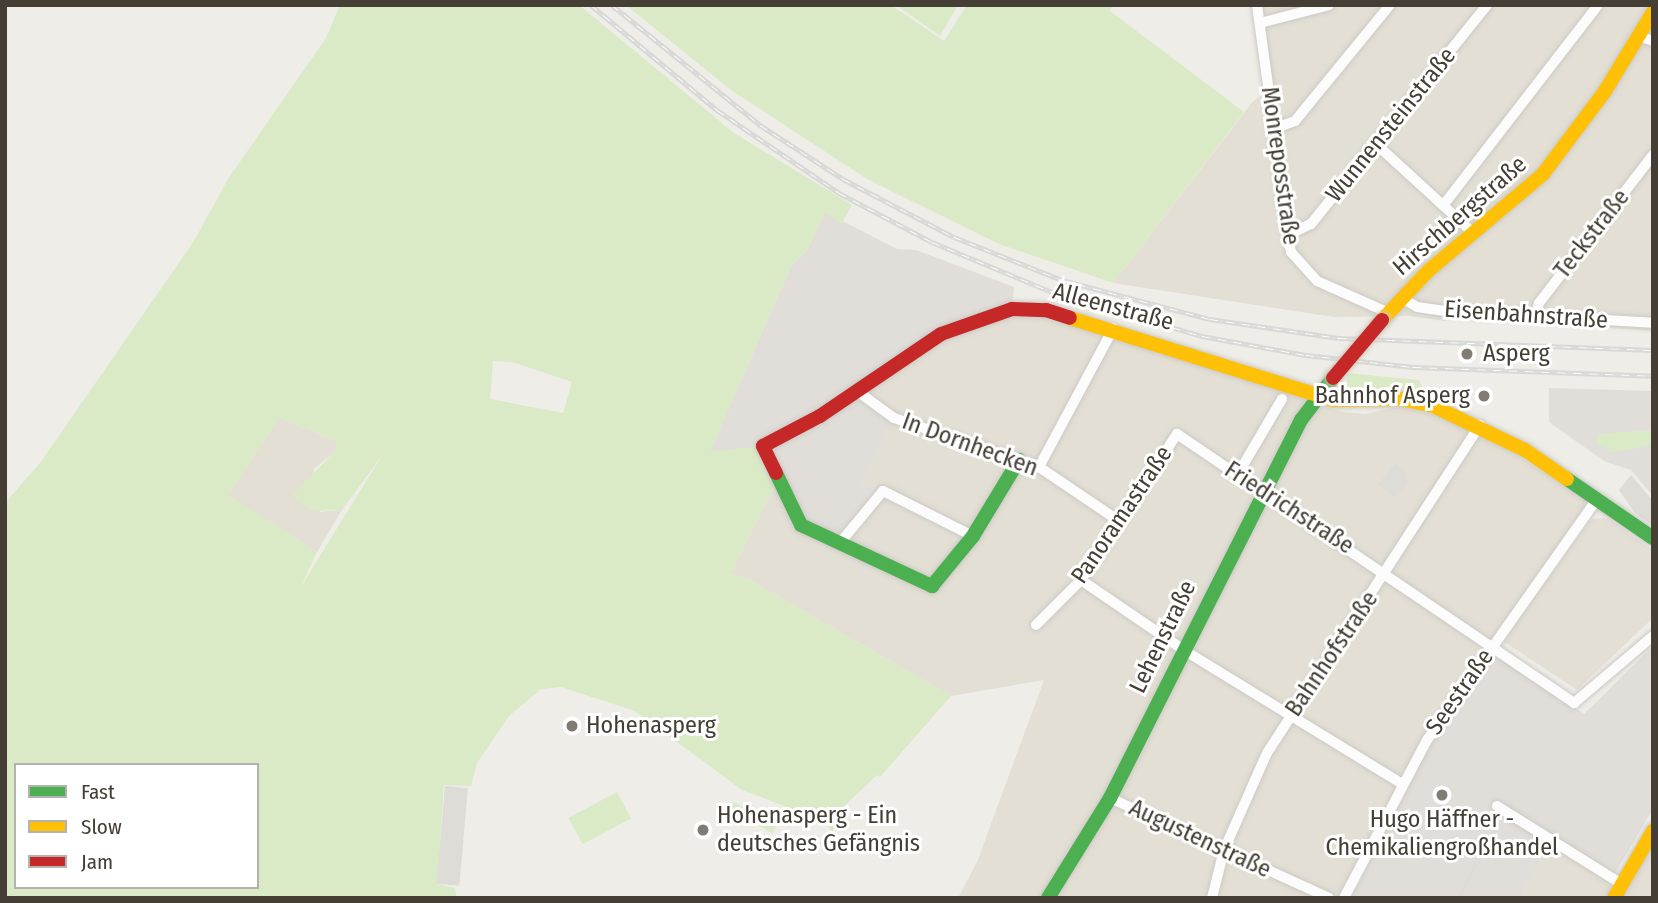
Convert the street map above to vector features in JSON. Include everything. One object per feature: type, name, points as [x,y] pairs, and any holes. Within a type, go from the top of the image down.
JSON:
[{"type":"street","name":"Monreposstraße","points":[[1257,5],[1291,252],[1311,276],[1385,316]]},
{"type":"street","points":[[1260,23],[1329,5]]},
{"type":"street","points":[[1273,130],[1295,121],[1390,5]]},
{"type":"street","name":"Wunnensteinstraße","points":[[1288,235],[1311,224],[1487,5]]},
{"type":"street","points":[[1445,204],[1553,70],[1598,5]]},
{"type":"street","name":"Hirschbergstraße","points":[[1327,386],[1402,298],[1543,174],[1647,39],[1653,12]]},
{"type":"street","points":[[1376,144],[1445,204],[1473,233]]},
{"type":"street","name":"Teckstraße","points":[[1536,315],[1539,303],[1653,155]]},
{"type":"street","name":"Eisenbahnstraße","points":[[1402,298],[1417,307],[1447,311],[1648,323]]},
{"type":"street","name":"Alleenstraße","points":[[839,544],[798,522],[763,446],[777,442],[941,334],[1012,309],[1045,310],[1327,386],[1353,401],[1413,401],[1480,425],[1653,538]]},
{"type":"street","points":[[1648,323],[1653,312]]},
{"type":"street","points":[[1039,467],[1113,329]]},
{"type":"street","name":"Lehenstraße","points":[[1048,898],[1110,798],[1263,490],[1327,386]]},
{"type":"street","name":"In Dornhecken","points":[[857,391],[894,418],[1039,467],[1119,521]]},
{"type":"street","points":[[1238,474],[1282,399]]},
{"type":"street","name":"Bahnhofstraße","points":[[1212,898],[1224,850],[1267,753],[1480,425]]},
{"type":"street","name":"Friedrichstraße","points":[[1177,434],[1386,572],[1574,703],[1653,636]]},
{"type":"street","name":"Panoramastraße","points":[[1035,625],[1081,580],[1177,434]]},
{"type":"street","points":[[974,536],[883,491],[839,544],[932,586],[974,536],[1019,460]]},
{"type":"street","name":"Seestraße","points":[[1344,898],[1401,783],[1492,646],[1597,499]]},
{"type":"street","points":[[1081,580],[1182,649],[1401,783]]},
{"type":"street","name":"Augustenstraße","points":[[1110,798],[1329,898]]},
{"type":"street","points":[[1497,806],[1622,884]]},
{"type":"street","points":[[1614,898],[1653,831]]},
{"type":"shaded area","points":[[1257,5],[1653,5],[1653,331],[1453,316],[1445,321],[1409,316],[1334,317],[1113,283],[1254,100],[1269,93]]},
{"type":"shaded area","points":[[825,212],[897,249],[916,250],[1014,287],[1012,309],[969,321],[857,391],[894,418],[860,484],[883,491],[839,544],[806,529],[777,483],[709,453],[792,264],[806,252]]},
{"type":"shaded area","points":[[1046,310],[1319,396],[1326,407],[1343,412],[1364,414],[1403,406],[1449,419],[1515,454],[1591,504],[1427,740],[1344,898],[958,898],[977,862],[1044,680],[951,696],[750,580],[730,573],[777,482],[883,491],[859,484],[857,391],[969,321]]},
{"type":"shaded area","points":[[1549,388],[1653,391],[1653,496],[1631,470],[1604,461],[1549,422]]},
{"type":"shaded area","points":[[280,418],[336,441],[337,450],[314,469],[320,512],[342,510],[317,552],[227,495]]},
{"type":"shaded area","points":[[1395,463],[1408,474],[1405,478],[1409,482],[1395,498],[1378,484]]},
{"type":"shaded area","points":[[1631,475],[1653,501],[1653,526],[1635,513],[1619,490]]},
{"type":"shaded area","points":[[1608,518],[1653,551],[1653,618],[1577,690],[1503,641],[1591,519]]},
{"type":"shaded area","points":[[1653,646],[1653,809],[1614,875],[1554,837],[1520,898],[1351,898],[1427,751],[1494,653],[1584,714]]},
{"type":"shaded area","points":[[445,786],[468,788],[459,886],[436,884]]},
{"type":"shaded area","points":[[1499,815],[1503,817],[1461,898],[1457,898]]},
{"type":"shaded area","points":[[1653,831],[1653,898],[1520,898],[1552,840],[1622,884]]},
{"type":"green space","points":[[340,5],[579,5],[734,133],[852,205],[842,223],[825,212],[806,252],[792,264],[710,452],[763,446],[777,482],[731,573],[750,580],[951,696],[880,777],[877,775],[835,815],[833,832],[821,820],[742,790],[635,711],[561,687],[541,689],[509,716],[477,763],[471,786],[444,785],[437,884],[455,888],[457,898],[5,898],[5,503],[40,463],[194,241],[228,179],[326,38]],"holes":[[[493,361],[512,362],[572,382],[563,413],[490,399]],[[280,418],[336,441],[336,450],[292,496],[312,511],[342,510],[383,454],[300,588],[317,552],[228,495]]]},
{"type":"green space","points":[[626,5],[891,5],[944,41],[967,5],[1113,5],[1110,11],[1244,112],[1113,283],[999,244],[867,179],[731,90]]},
{"type":"green space","points":[[896,5],[958,5],[940,36]]},
{"type":"green space","points":[[1348,373],[1419,380],[1425,393],[1351,390],[1346,382]]},
{"type":"green space","points":[[1653,430],[1653,444],[1633,449],[1611,452],[1597,443],[1600,434]]},
{"type":"green space","points":[[617,792],[631,818],[583,844],[568,818]]},
{"type":"green space","points":[[733,802],[777,825],[772,833],[727,807]]},
{"type":"railway","points":[[591,5],[717,110],[839,193],[932,242],[1050,291],[1202,336],[1306,355],[1413,367],[1653,376]]},
{"type":"railway","points":[[612,5],[760,125],[843,179],[954,237],[1062,280],[1210,319],[1339,338],[1653,350]]},
{"type":"traffic: fast","points":[[1048,898],[1110,798],[1301,420],[1333,378]]},
{"type":"traffic: fast","points":[[776,473],[801,525],[932,586],[973,536],[1019,460]]},
{"type":"traffic: fast","points":[[1567,479],[1653,538]]},
{"type":"traffic: slow","points":[[1382,320],[1428,271],[1543,174],[1605,91],[1653,12]]},
{"type":"traffic: slow","points":[[1070,318],[1333,400],[1401,399],[1433,406],[1525,450],[1567,479]]},
{"type":"traffic: slow","points":[[1614,898],[1653,831]]},
{"type":"traffic: jam","points":[[776,473],[763,446],[820,416],[941,334],[1012,309],[1046,310],[1070,318]]},
{"type":"traffic: jam","points":[[1333,378],[1382,320]]},
{"type":"place","name":"Asperg","points":[[1467,354]]},
{"type":"place","name":"Bahnhof Asperg","points":[[1484,396]]},
{"type":"place","name":"Hohenasperg","points":[[572,726]]},
{"type":"place","name":"Hugo Häffner - Chemikaliengroßhandel","points":[[1442,795]]},
{"type":"place","name":"Hohenasperg - Ein deutsches Gefängnis","points":[[703,830]]}]
